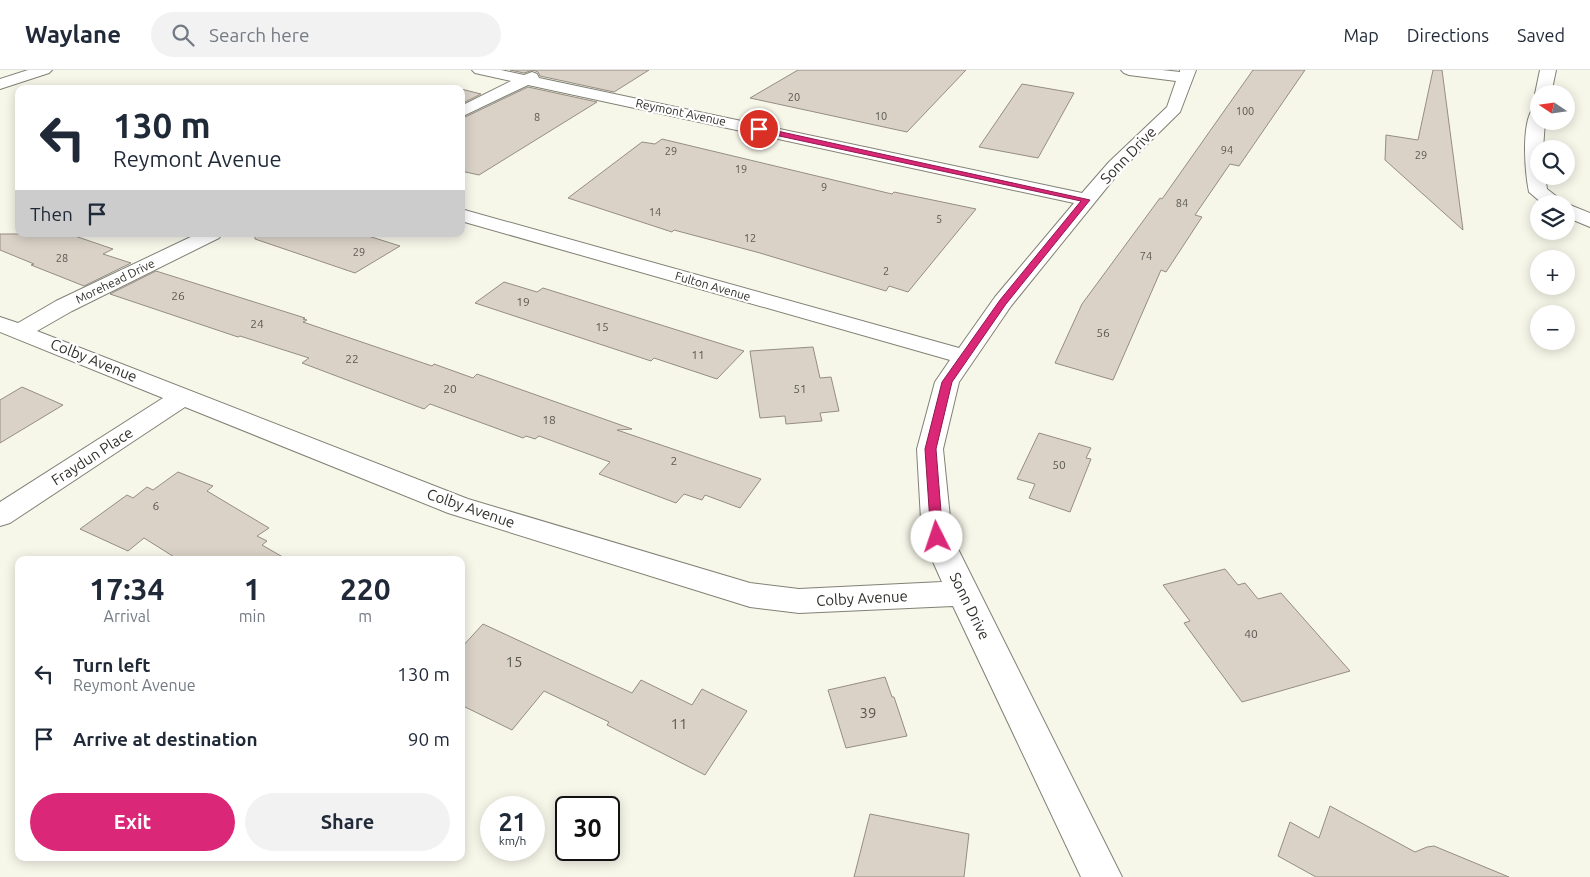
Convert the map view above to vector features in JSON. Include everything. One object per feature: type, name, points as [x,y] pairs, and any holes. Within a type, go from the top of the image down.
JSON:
[{"type":"street","points":[[0,84],[44,70]]},
{"type":"street","name":"Reymont Avenue","points":[[480,70],[1086,200]]},
{"type":"street","points":[[465,110],[546,70]]},
{"type":"street","points":[[1129,70],[1187,74]]},
{"type":"street","points":[[1545,85],[1548,70]]},
{"type":"street","name":"Sonn Drive","points":[[1102,877],[937,537],[930,449],[947,382],[964,357],[1003,302],[1086,200],[1115,166],[1174,108],[1187,74]]},
{"type":"street","points":[[0,89],[15,93]]},
{"type":"street","points":[[1534,130],[1534,176],[1538,192],[1542,195]]},
{"type":"street","points":[[1575,213],[1590,220]]},
{"type":"street","name":"Fulton Avenue","points":[[465,216],[964,357]]},
{"type":"street","name":"Morehead Drive","points":[[10,328],[64,306],[206,237]]},
{"type":"street","name":"Colby Avenue","points":[[10,328],[458,506],[750,595],[799,600],[963,593]]},
{"type":"street","name":"Fraydun Place","points":[[0,516],[184,396]]},
{"type":"building","points":[[510,70],[533,70],[524,73]]},
{"type":"building","points":[[533,70],[649,70],[614,92],[540,76],[538,72]]},
{"type":"building","points":[[798,70],[966,70],[907,132],[750,98]]},
{"type":"building","points":[[1253,70],[1305,70],[1239,166],[1230,164],[1195,215],[1202,217],[1166,272],[1161,270],[1113,380],[1055,363],[1082,304],[1160,198],[1162,199]]},
{"type":"building","points":[[1433,70],[1442,70],[1463,230],[1385,160],[1386,135],[1418,140]]},
{"type":"building","points":[[1022,84],[1074,93],[1038,158],[979,147]]},
{"type":"building","points":[[528,87],[597,102],[479,175],[465,172],[465,117]]},
{"type":"building","points":[[465,90],[481,94],[465,102]]},
{"type":"building","points":[[662,139],[892,194],[894,192],[976,209],[908,292],[889,286],[886,291],[760,253],[674,230],[672,232],[568,198],[642,142],[655,144]]},
{"type":"building","points":[[0,234],[15,234],[15,237],[78,237],[113,249],[103,254],[131,263],[84,286],[31,265],[34,264],[0,250]]},
{"type":"building","points":[[255,237],[372,237],[400,246],[355,273],[255,239]]},
{"type":"building","points":[[156,271],[305,318],[303,319],[307,320],[303,322],[432,366],[434,364],[473,378],[477,374],[632,429],[617,430],[761,479],[740,508],[705,495],[702,500],[684,494],[676,503],[599,474],[610,462],[539,436],[535,439],[526,436],[523,438],[430,404],[424,409],[302,363],[309,358],[240,336],[238,337],[110,294]]},
{"type":"building","points":[[504,282],[537,292],[543,288],[744,351],[717,379],[654,358],[651,361],[475,303]]},
{"type":"building","points":[[813,347],[820,378],[831,377],[839,411],[820,413],[822,421],[786,424],[785,416],[760,418],[750,351]]},
{"type":"building","points":[[22,387],[63,405],[0,443],[0,400]]},
{"type":"building","points":[[1039,433],[1091,448],[1086,458],[1091,459],[1070,512],[1029,498],[1035,484],[1017,479]]},
{"type":"building","points":[[178,472],[213,486],[207,491],[269,528],[257,536],[267,541],[262,545],[281,556],[173,556],[144,538],[128,551],[80,529],[127,495],[133,498],[147,487],[153,490]]},
{"type":"building","points":[[1225,569],[1238,585],[1245,583],[1258,599],[1281,593],[1350,671],[1242,702],[1184,623],[1190,621],[1163,585]]},
{"type":"building","points":[[483,624],[632,693],[641,680],[692,705],[702,689],[747,711],[705,775],[607,725],[609,722],[544,691],[512,730],[465,707],[465,644]]},
{"type":"building","points":[[885,677],[907,736],[846,748],[828,690]]},
{"type":"building","points":[[1330,806],[1415,852],[1434,846],[1509,877],[1316,877],[1278,856],[1290,822],[1319,838]]},
{"type":"building","points":[[870,814],[969,834],[964,877],[854,877]]},
{"type":"route","points":[[759,129],[1086,200],[1003,302],[947,382],[930,449],[937,537]]}]
